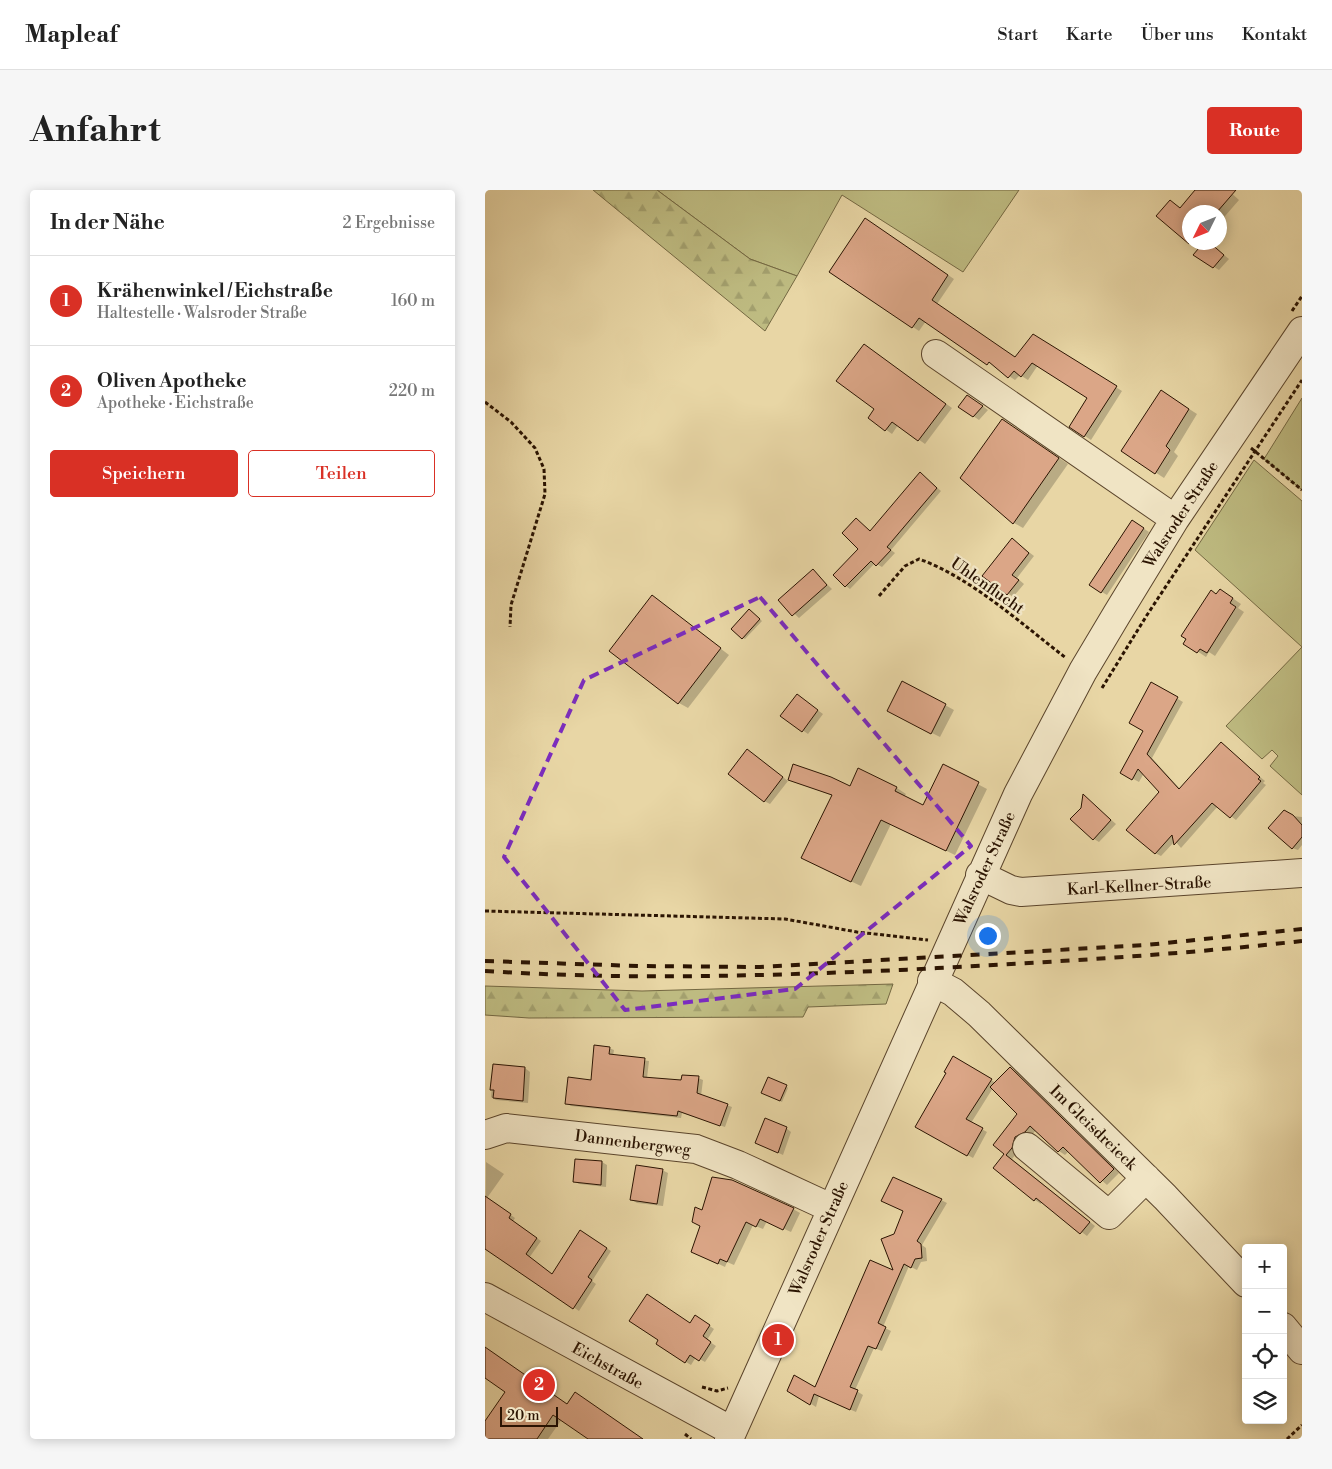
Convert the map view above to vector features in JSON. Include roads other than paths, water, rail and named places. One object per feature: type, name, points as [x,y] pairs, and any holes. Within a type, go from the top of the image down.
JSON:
[{"type":"street","name":"Walsroder Straße","points":[[730,1435],[932,981],[1018,794],[1083,671],[1175,519],[1302,331]]},
{"type":"street","points":[[936,354],[1175,519]]},
{"type":"street","name":"Karl-Kellner-Straße","points":[[980,875],[1011,890],[1021,892],[1302,873]]},
{"type":"street","name":"Im Gleisdreieck","points":[[932,981],[953,992],[979,1014],[1146,1178],[1242,1279]]},
{"type":"street","name":"Dannenbergweg","points":[[485,1135],[506,1128],[696,1149],[738,1164],[831,1208]]},
{"type":"street","points":[[1027,1147],[1109,1215],[1146,1178]]},
{"type":"street","name":"Eichstraße","points":[[485,1297],[730,1435]]},
{"type":"street","points":[[1287,1332],[1302,1350]]},
{"type":"railway","points":[[485,961],[638,966],[760,967],[1146,945],[1302,929]]},
{"type":"railway","points":[[485,971],[641,976],[848,972],[1101,958],[1302,941]]},
{"type":"place","name":"Krähenwinkel / Eichstraße","points":[[778,1340]]},
{"type":"place","name":"Oliven Apotheke","points":[[539,1385]]}]
